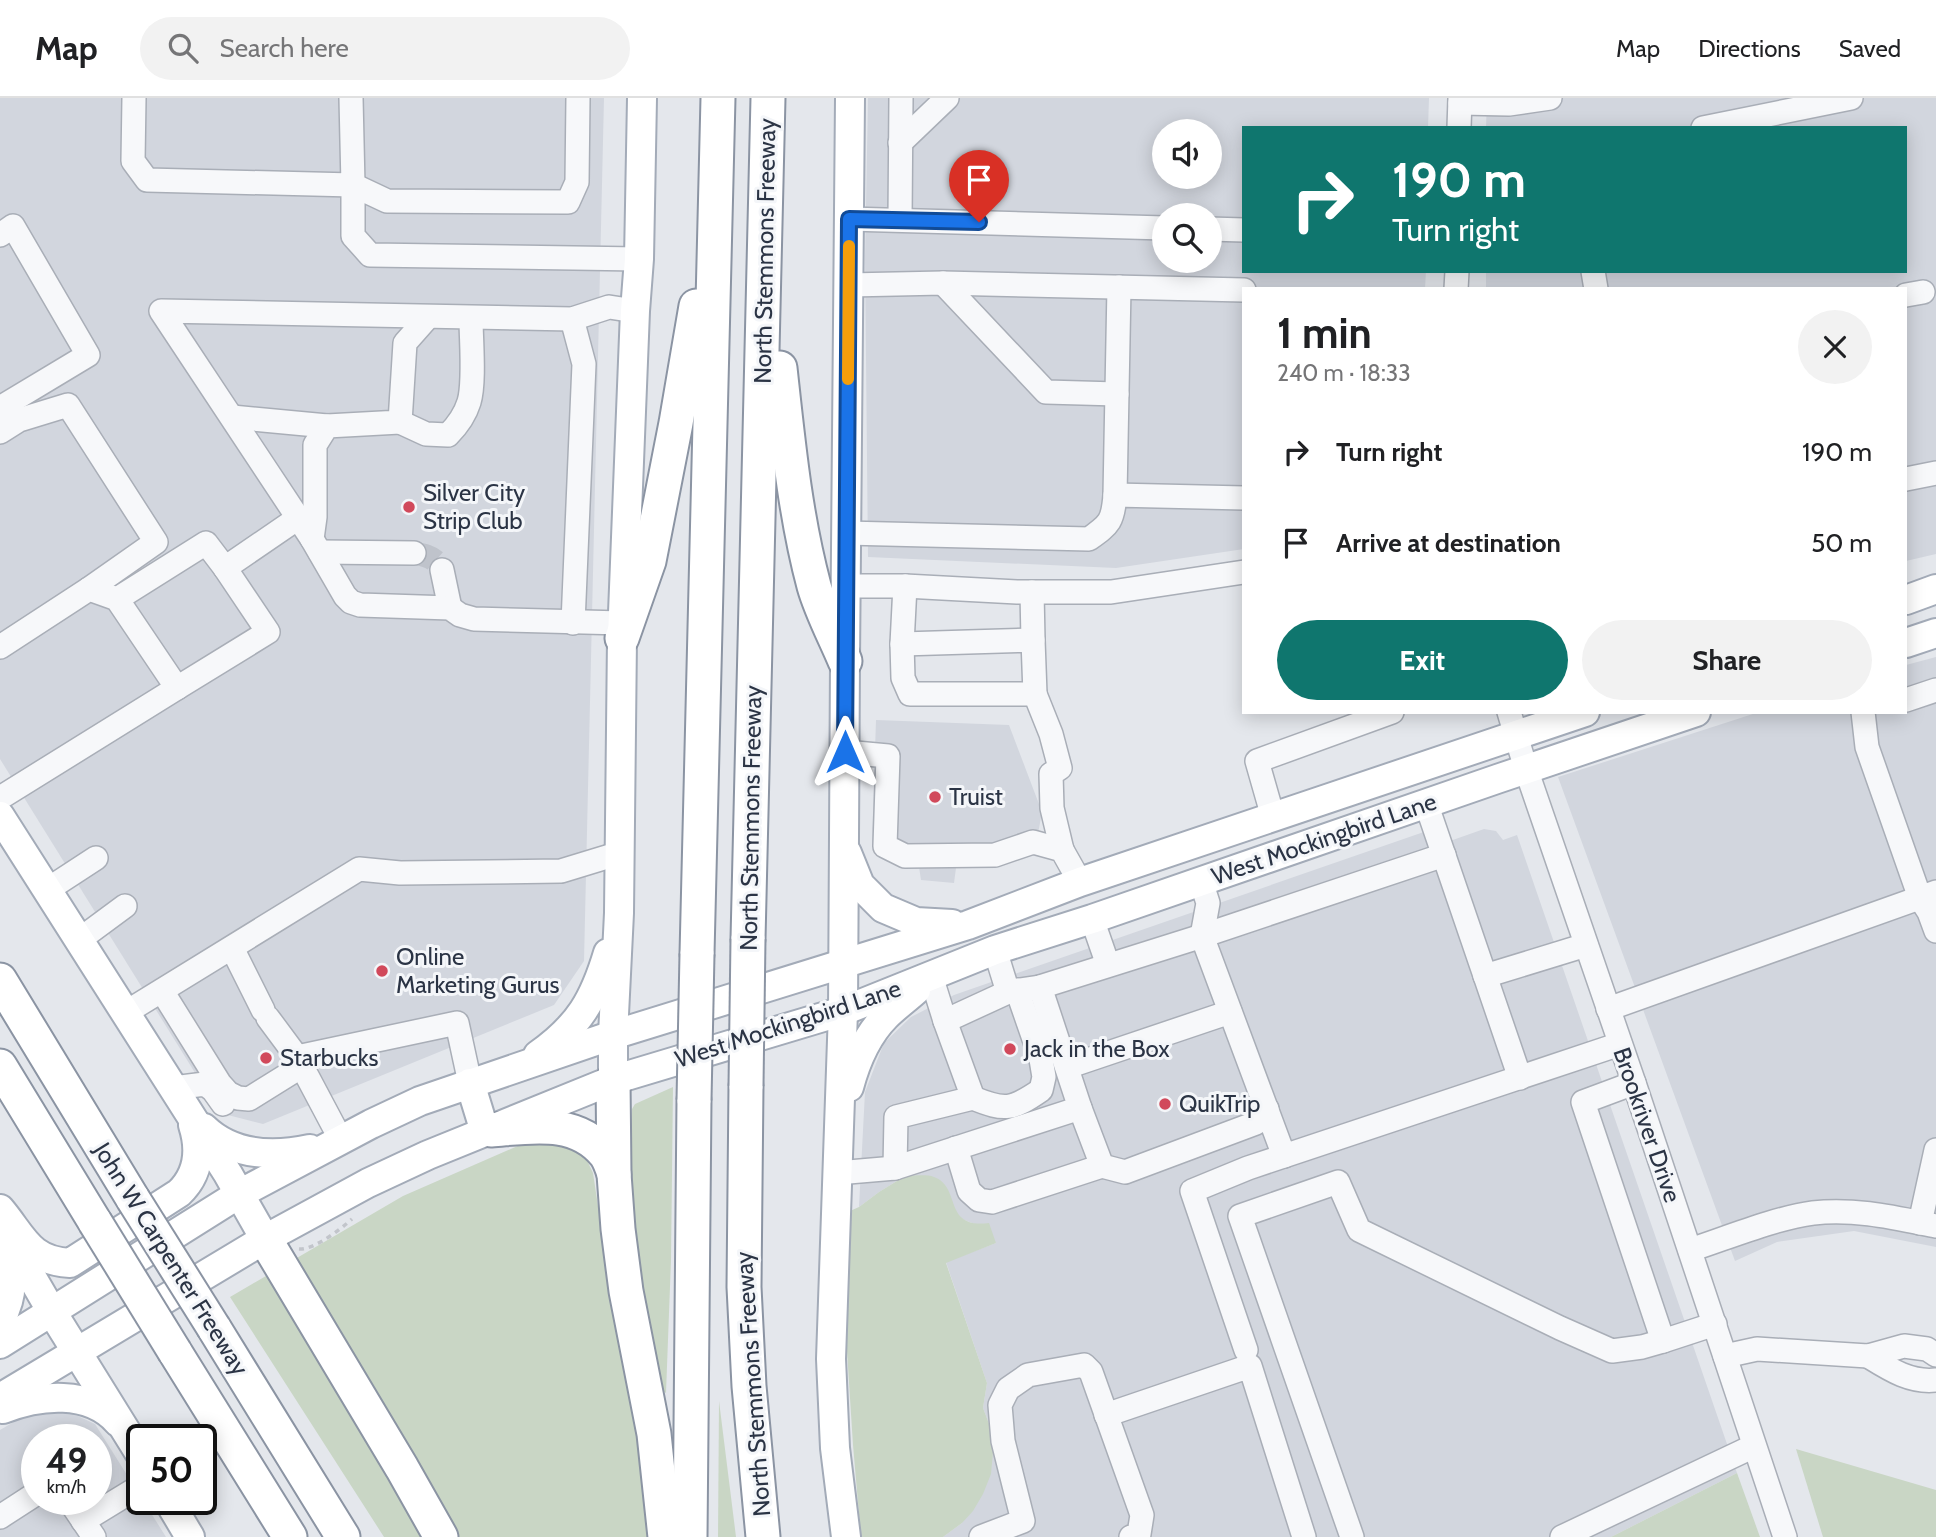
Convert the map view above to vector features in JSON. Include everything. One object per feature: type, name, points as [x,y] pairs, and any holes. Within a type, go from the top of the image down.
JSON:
[{"type":"highway","name":"North Stemmons Freeway","points":[[691,1537],[694,1100],[718,98]]},
{"type":"highway","name":"North Stemmons Freeway","points":[[763,1537],[748,1386],[744,1287],[748,939],[768,98]]},
{"type":"highway","points":[[622,630],[649,561],[716,193]]},
{"type":"highway","points":[[766,229],[790,461],[800,525],[815,588],[845,661]]},
{"type":"highway","name":"John W Carpenter Freeway","points":[[0,980],[343,1537]]},
{"type":"highway","name":"John W Carpenter Freeway","points":[[0,1066],[290,1537]]},
{"type":"highway","points":[[613,1080],[614,1174],[618,1229],[626,1291],[654,1434],[665,1537]]},
{"type":"highway","points":[[488,1131],[546,1126],[566,1129],[587,1139],[606,1155],[614,1174]]},
{"type":"highway","points":[[265,1239],[441,1537]]},
{"type":"main road","points":[[613,1080],[619,913],[622,630],[639,259],[642,98]]},
{"type":"main road","points":[[846,1537],[835,1448],[831,1359],[844,1011],[850,98]]},
{"type":"main road","points":[[1907,600],[1936,589]]},
{"type":"main road","points":[[1907,643],[1936,633]]},
{"type":"main road","name":"West Mockingbird Lane","points":[[0,1344],[239,1194],[393,1113],[470,1083],[613,1035],[968,925],[1080,882],[1273,817],[1513,724],[1573,714]]},
{"type":"main road","name":"West Mockingbird Lane","points":[[0,1398],[335,1200],[403,1166],[613,1080],[844,1011],[995,950],[1690,714]]},
{"type":"main road","points":[[0,816],[173,1088],[265,1239]]},
{"type":"main road","points":[[844,846],[860,885],[883,908],[916,922],[968,925]]},
{"type":"main road","points":[[1080,882],[1092,919]]},
{"type":"main road","points":[[517,1069],[541,1054],[579,1018],[597,986],[619,913]]},
{"type":"main road","points":[[838,1137],[860,1051],[884,1018],[929,977]]},
{"type":"main road","points":[[470,1083],[488,1131]]},
{"type":"main road","points":[[189,1114],[207,1132],[228,1145],[247,1152],[273,1154],[307,1150],[341,1140]]},
{"type":"main road","points":[[0,1209],[26,1245],[43,1258],[70,1263],[189,1184],[195,1172],[198,1144],[189,1114]]},
{"type":"main road","points":[[0,1224],[126,1431]]},
{"type":"main road","points":[[0,1243],[10,1278],[11,1294],[0,1321]]},
{"type":"main road","points":[[0,1410],[41,1398],[66,1398],[92,1403],[111,1414],[126,1434]]},
{"type":"main road","points":[[177,1515],[190,1537]]},
{"type":"street","points":[[134,98],[133,161],[146,180],[353,185],[387,201],[568,202],[577,182],[578,98]]},
{"type":"street","points":[[351,98],[353,236],[370,255],[639,259]]},
{"type":"street","points":[[900,219],[901,98]]},
{"type":"street","points":[[900,143],[947,98]]},
{"type":"street","points":[[1459,126],[1460,101],[1509,104],[1550,98]]},
{"type":"street","points":[[1713,126],[1851,98]]},
{"type":"street","points":[[849,219],[1152,228]]},
{"type":"street","points":[[0,234],[13,226],[88,355],[0,408]]},
{"type":"street","points":[[1222,229],[1242,230]]},
{"type":"street","points":[[943,283],[1046,392],[1117,394]]},
{"type":"street","points":[[849,285],[943,283],[1242,290]]},
{"type":"street","points":[[846,533],[1089,539],[1105,527],[1114,514],[1119,287]]},
{"type":"street","points":[[622,630],[573,623],[474,619],[460,615],[450,608],[360,605],[351,602],[161,311],[572,319],[609,307],[635,311]]},
{"type":"street","points":[[400,422],[405,343],[428,317]]},
{"type":"street","points":[[232,417],[327,426],[400,422],[426,434],[448,435],[458,425],[469,401],[471,317]]},
{"type":"street","points":[[572,319],[584,365],[573,623]]},
{"type":"street","points":[[0,432],[19,420],[68,405],[156,542],[0,647]]},
{"type":"street","points":[[316,545],[316,445],[327,426]]},
{"type":"street","points":[[1907,479],[1936,473]]},
{"type":"street","points":[[1115,495],[1242,498]]},
{"type":"street","points":[[225,568],[298,518]]},
{"type":"street","points":[[0,798],[268,632],[206,543],[117,598]]},
{"type":"street","points":[[316,545],[414,554]]},
{"type":"street","points":[[442,570],[450,608]]},
{"type":"street","points":[[845,586],[1111,592],[1242,572]]},
{"type":"street","points":[[905,586],[903,678],[910,694],[1035,694]]},
{"type":"street","points":[[89,589],[117,598],[177,688]]},
{"type":"street","points":[[1032,592],[1035,694],[1051,734],[1060,768],[1051,774],[1052,808],[1062,850],[1080,882]]},
{"type":"street","points":[[902,643],[1033,640]]},
{"type":"street","points":[[1907,700],[1936,690]]},
{"type":"street","points":[[1273,817],[1257,761],[1386,714]]},
{"type":"street","points":[[1865,714],[1867,747],[1928,895],[1929,912],[1936,931]]},
{"type":"street","name":"Brookriver Drive","points":[[1513,724],[1785,1537]]},
{"type":"street","points":[[845,752],[888,756],[885,846],[905,856],[995,855],[1033,842],[1062,850]]},
{"type":"street","points":[[1426,803],[1520,1078]]},
{"type":"street","points":[[125,1013],[359,869],[400,873],[561,871],[620,853]]},
{"type":"street","points":[[945,1021],[1022,990],[1202,936],[1444,855]]},
{"type":"street","points":[[47,890],[96,858]]},
{"type":"street","points":[[1201,881],[1208,903],[1202,936],[1284,1156]]},
{"type":"street","points":[[1608,1009],[1928,895]]},
{"type":"street","points":[[79,940],[125,906]]},
{"type":"street","points":[[1092,919],[1108,965]]},
{"type":"street","points":[[1485,976],[1586,944]]},
{"type":"street","points":[[232,948],[266,1014],[303,1068],[341,1140]]},
{"type":"street","points":[[995,950],[1067,1067],[1102,1166]]},
{"type":"street","points":[[929,977],[972,1098]]},
{"type":"street","points":[[895,1168],[897,1117],[972,1098],[996,1107],[1020,1104],[1041,1090],[1044,1077],[1041,1059],[1022,990]]},
{"type":"street","points":[[162,991],[220,1084],[228,1093],[238,1098],[249,1099],[303,1068],[457,1023],[470,1083]]},
{"type":"street","points":[[1067,1067],[1230,1012]]},
{"type":"street","points":[[1246,1350],[1192,1191],[1248,1168],[1620,1044]]},
{"type":"street","points":[[173,1088],[205,1084],[229,1110],[249,1113],[260,1110],[303,1068]]},
{"type":"street","points":[[1634,1083],[1583,1102],[1663,1341]]},
{"type":"street","points":[[837,1173],[895,1168],[1080,1108]]},
{"type":"street","points":[[956,1148],[969,1191],[979,1200],[992,1202],[1102,1166],[1125,1172],[1256,1123],[1267,1109]]},
{"type":"street","points":[[1690,1250],[1782,1220],[1813,1213],[1873,1214],[1928,1224],[1936,1150]]},
{"type":"street","points":[[1352,1537],[1240,1216],[1338,1182],[1359,1230],[1612,1351],[1642,1348],[1715,1324]]},
{"type":"street","points":[[1725,1356],[1757,1349],[1868,1356],[1904,1346],[1927,1349],[1936,1355]]},
{"type":"street","points":[[1868,1356],[1894,1372],[1922,1382],[1936,1380]]},
{"type":"street","points":[[981,1537],[1028,1529],[1003,1441],[1000,1405],[1008,1389],[1028,1375],[1084,1365],[1091,1372],[1142,1515],[1139,1534],[1130,1537]]},
{"type":"street","points":[[1106,1415],[1250,1366],[1304,1537]]},
{"type":"street","points":[[1562,1537],[1754,1446]]},
{"type":"street","points":[[79,1515],[90,1533],[126,1500]]},
{"type":"street","points":[[0,1517],[21,1503]]},
{"type":"path","points":[[297,1249],[306,1250],[332,1235],[355,1215]]},
{"type":"shaded area","points":[[0,98],[604,98],[584,961],[554,1005],[263,1124],[220,1113],[0,759]]},
{"type":"shaded area","points":[[868,98],[1429,98],[1428,126],[1242,126],[1242,273],[1426,273],[1425,287],[1242,287],[1242,549],[1116,568],[868,557],[865,258]]},
{"type":"shaded area","points":[[1487,98],[1936,98],[1936,554],[1907,561],[1907,287],[1486,287],[1486,273],[1907,273],[1907,126],[1486,126]]},
{"type":"shaded area","points":[[1936,657],[1936,1247],[1854,1231],[1777,1242],[1735,1261],[1558,777],[1753,714],[1907,714],[1907,665]]},
{"type":"shaded area","points":[[876,720],[1009,725],[1042,812],[1035,850],[976,866],[956,868],[954,883],[921,880],[919,867],[895,865],[882,859],[872,843]]},
{"type":"shaded area","points":[[1444,825],[1450,841],[1484,829],[1496,831],[1503,840],[1517,835],[1737,1473],[1611,1537],[943,1537],[962,1523],[991,1429],[983,1408],[987,1383],[946,1262],[996,1243],[977,1225],[962,1219],[955,1211],[949,1193],[905,1176],[859,1207],[865,1092],[884,1043],[911,1017],[954,995]]},
{"type":"shaded area","points":[[67,1411],[95,1424],[21,1424],[21,1515],[112,1515],[112,1451],[126,1473],[126,1515],[152,1515],[166,1537],[0,1537],[0,1430],[31,1412]]},
{"type":"green space","points":[[673,1087],[666,1393],[659,1388],[642,1324],[628,1158],[632,1109],[635,1104]]},
{"type":"green space","points":[[553,1139],[584,1154],[593,1173],[613,1305],[647,1481],[647,1537],[384,1537],[230,1297],[403,1196],[529,1141]]},
{"type":"green space","points":[[905,1176],[931,1176],[942,1182],[948,1189],[958,1214],[974,1223],[989,1223],[996,1243],[946,1263],[987,1383],[983,1408],[991,1429],[991,1474],[973,1511],[943,1537],[861,1537],[845,1320],[850,1211]]},
{"type":"green space","points":[[719,1401],[736,1537],[718,1537]]},
{"type":"green space","points":[[1796,1449],[1936,1490],[1936,1537],[1823,1537]]},
{"type":"green space","points":[[1737,1473],[1760,1537],[1611,1537]]},
{"type":"tunnel","points":[[414,553],[431,558],[442,570]]},
{"type":"slow traffic","points":[[848,379],[849,246]]},
{"type":"place","name":"Silver City Strip Club","points":[[409,507]]},
{"type":"place","name":"Truist","points":[[935,797]]},
{"type":"place","name":"Online Marketing Gurus","points":[[382,971]]},
{"type":"place","name":"Jack in the Box","points":[[1010,1049]]},
{"type":"place","name":"Starbucks","points":[[266,1058]]},
{"type":"place","name":"QuikTrip","points":[[1165,1104]]},
{"type":"route","points":[[845,752],[849,219],[979,222]]}]
